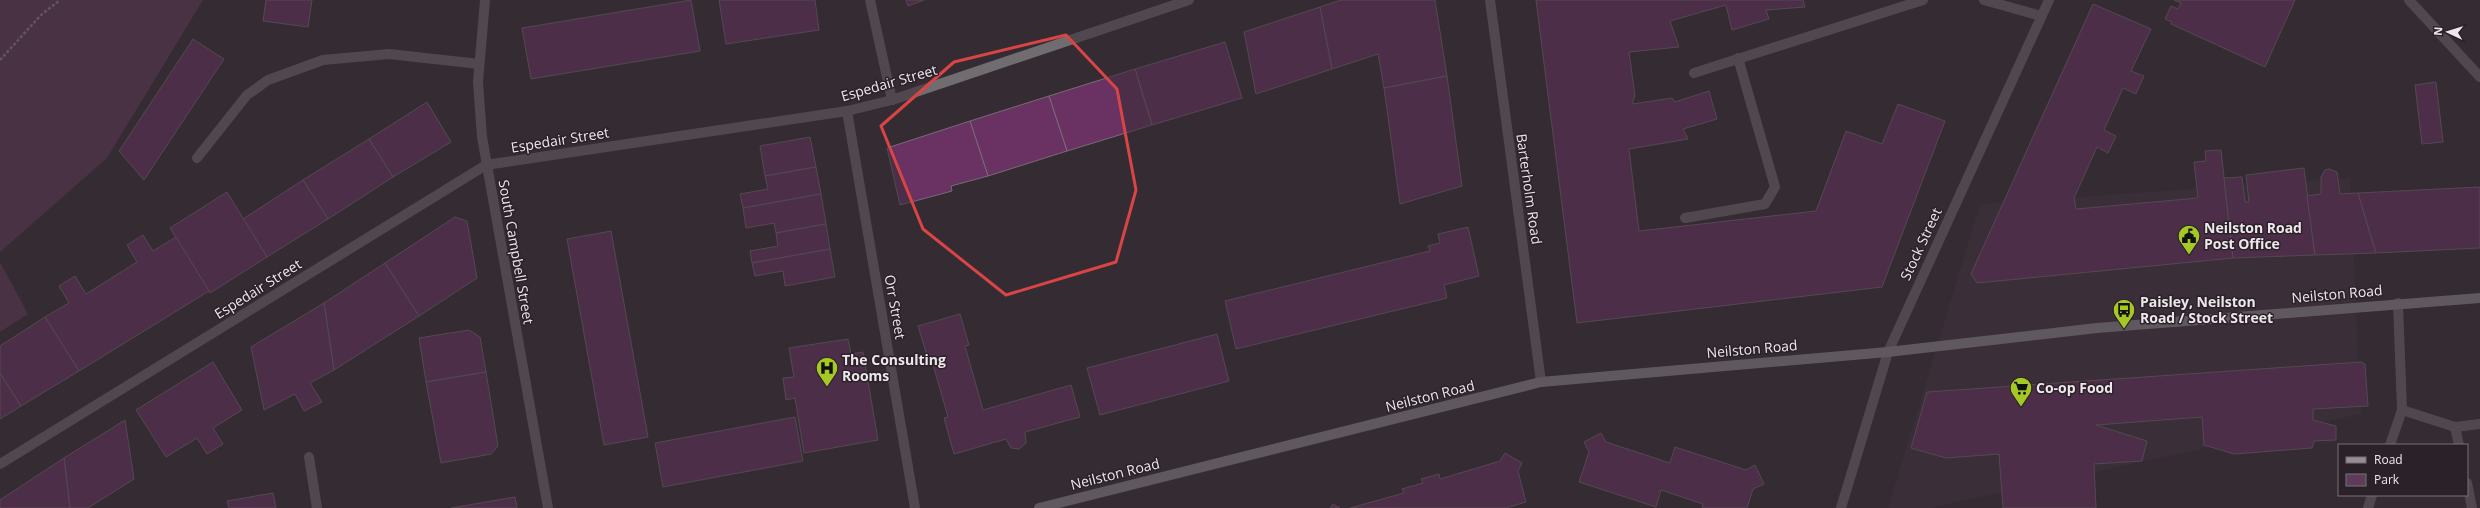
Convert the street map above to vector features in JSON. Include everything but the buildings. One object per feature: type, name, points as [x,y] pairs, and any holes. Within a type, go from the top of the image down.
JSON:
[{"type":"main road","name":"Neilston Road","points":[[1039,508],[1541,382],[1888,352],[2097,328],[2398,303],[2480,298]]},
{"type":"street","name":"South Campbell Street","points":[[485,0],[478,82],[486,165],[548,508]]},
{"type":"street","points":[[870,0],[892,100]]},
{"type":"street","name":"Espedair Street","points":[[0,464],[486,165],[847,111],[892,100],[1189,0]]},
{"type":"street","name":"Barterholm Road","points":[[1490,0],[1541,382]]},
{"type":"street","points":[[1694,73],[1923,0]]},
{"type":"street","points":[[1984,0],[2041,16]]},
{"type":"street","name":"Stock Street","points":[[1841,508],[1888,352],[2049,0]]},
{"type":"street","points":[[2409,0],[2480,77]]},
{"type":"street","points":[[197,158],[246,95],[268,80],[323,60],[389,54],[479,64]]},
{"type":"street","points":[[1685,218],[1765,204],[1775,187],[1738,58]]},
{"type":"street","name":"Orr Street","points":[[847,111],[915,508]]},
{"type":"street","points":[[2390,444],[2402,410],[2398,303]]},
{"type":"street","points":[[2402,410],[2455,427],[2480,424]]},
{"type":"street","points":[[2455,427],[2459,444]]},
{"type":"street","points":[[309,457],[317,508]]},
{"type":"street","points":[[2468,488],[2472,508]]},
{"type":"street","points":[[2368,508],[2372,496]]},
{"type":"path","points":[[0,60],[40,15],[60,0]]},
{"type":"highlighted area","points":[[1066,35],[1117,89],[1136,190],[1116,262],[1006,295],[923,229],[881,126],[954,62]]},
{"type":"shaded area","points":[[2350,178],[2361,414],[1930,508],[1888,508],[1980,204]]},
{"type":"green space","points":[[0,0],[203,0],[107,158],[0,252]]},
{"type":"green space","points":[[0,262],[28,314],[0,332]]},
{"type":"place","name":"Neilston Road Post Office","points":[[2189,256]]},
{"type":"place","name":"Paisley, Neilston Road / Stock Street","points":[[2124,330]]},
{"type":"place","name":"The Consulting Rooms","points":[[827,388]]},
{"type":"place","name":"Co-op Food","points":[[2021,408]]}]
